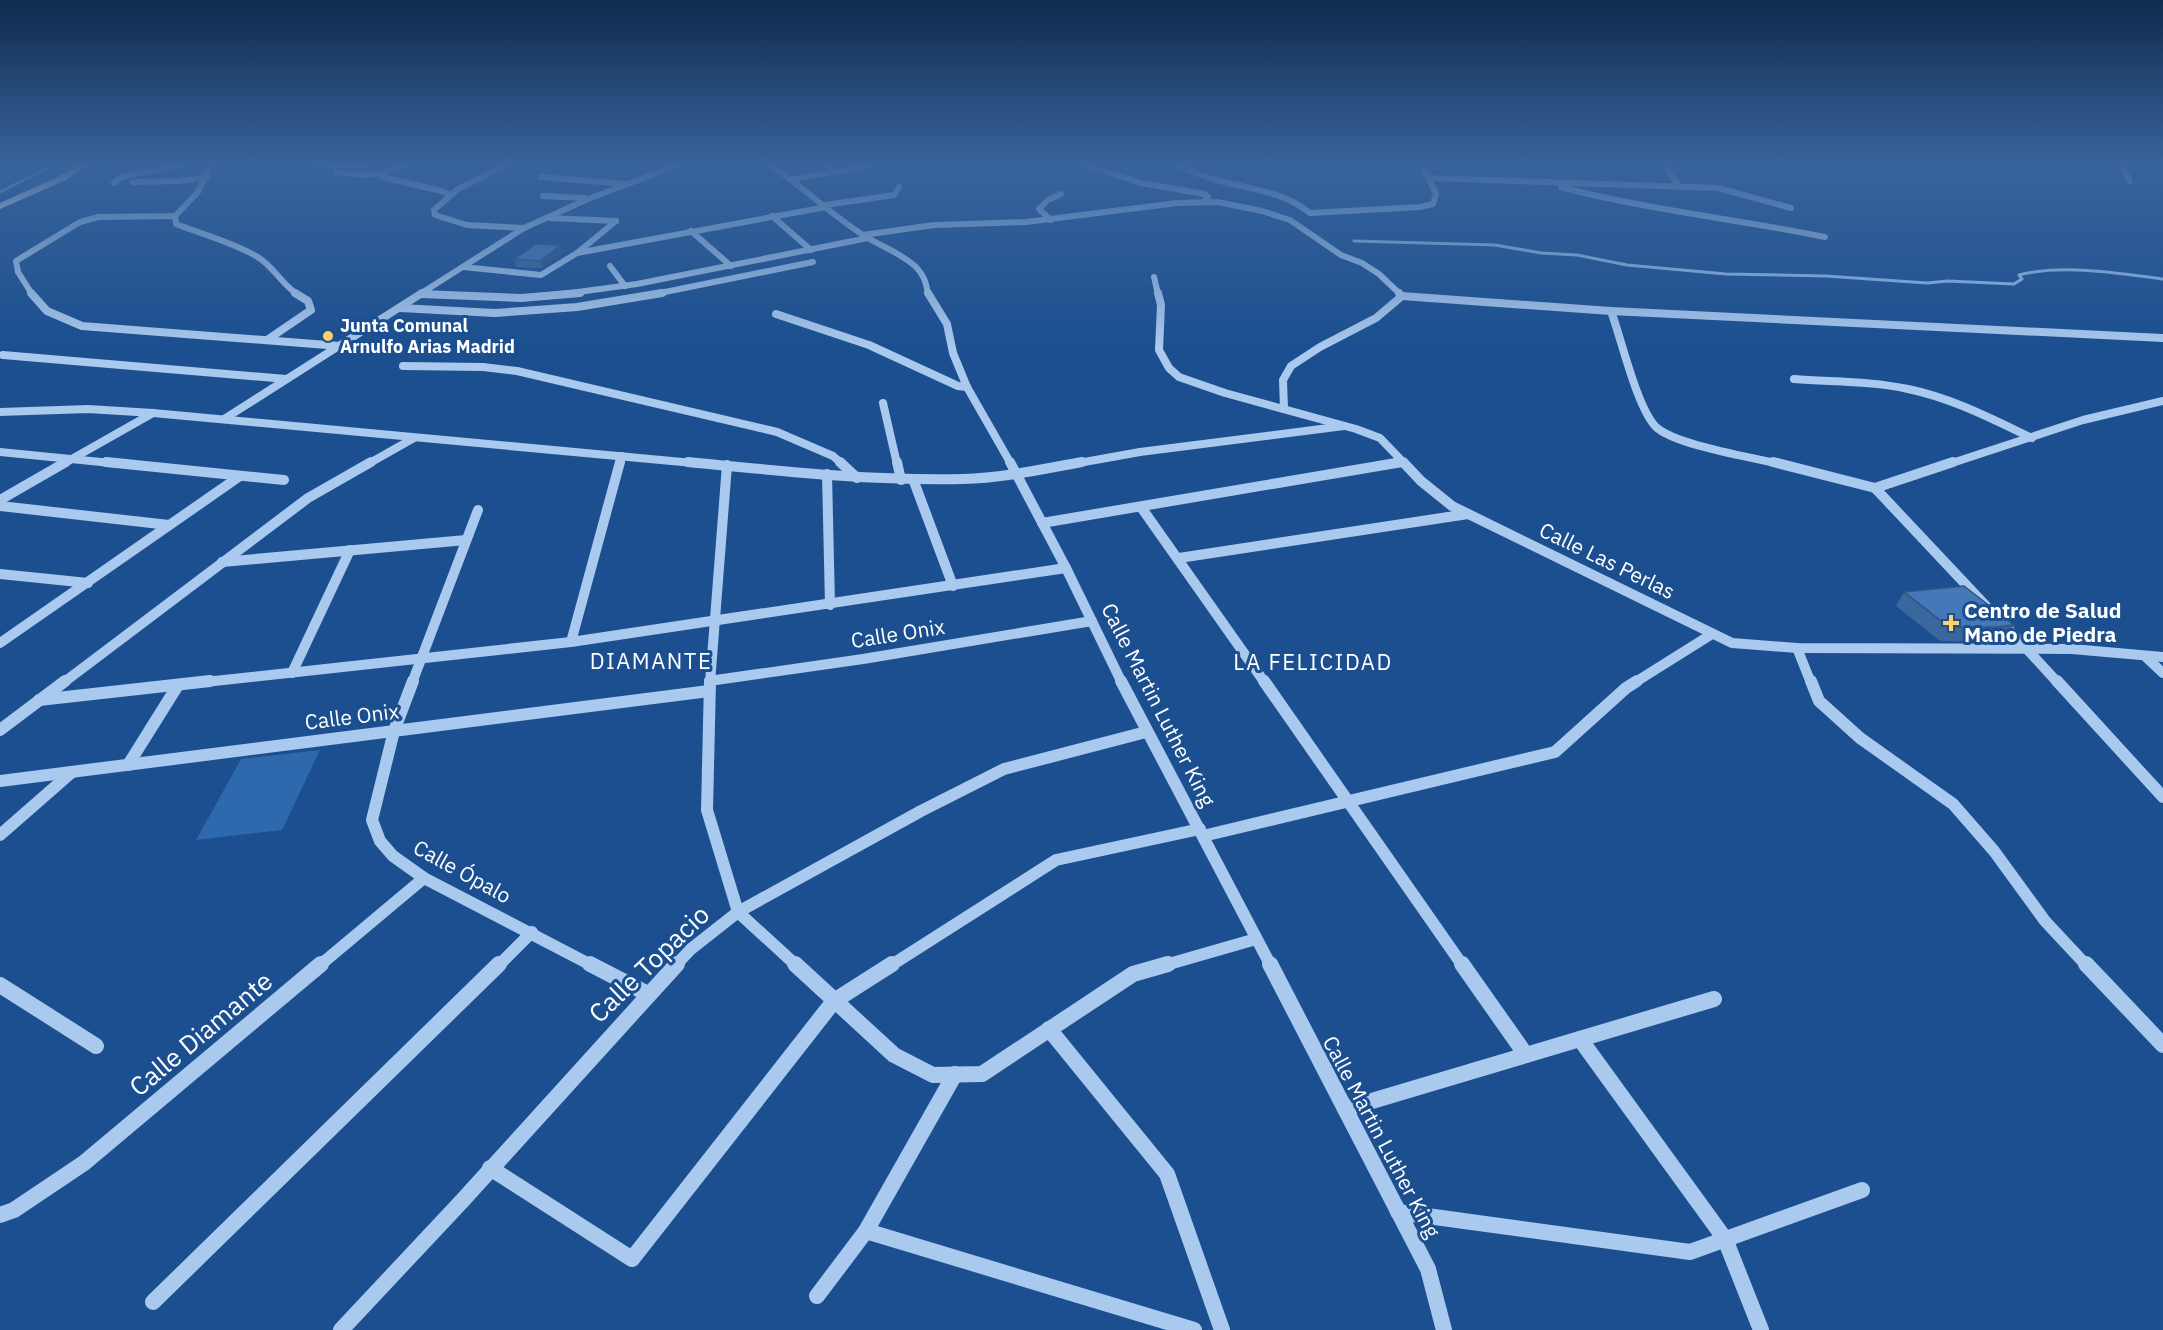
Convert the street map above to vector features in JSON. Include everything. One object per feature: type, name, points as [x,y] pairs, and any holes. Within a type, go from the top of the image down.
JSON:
[{"type":"street","points":[[77,224],[16,261],[15,269],[45,310],[77,325],[340,346]]},
{"type":"street","points":[[176,224],[261,258],[276,272],[287,288],[308,301],[311,310],[267,341]]},
{"type":"street","points":[[463,224],[524,228]]},
{"type":"street","points":[[223,419],[533,224]]},
{"type":"street","points":[[463,267],[542,275],[577,253],[612,224]]},
{"type":"street","points":[[577,253],[728,224]]},
{"type":"street","points":[[781,224],[812,250]]},
{"type":"street","name":"Calle Martin Luther King","points":[[850,224],[901,255],[926,279],[928,294],[947,324],[953,353],[967,387],[1017,474],[1146,732],[1202,832],[1428,1269],[1444,1330]]},
{"type":"street","points":[[421,294],[521,298],[570,294],[731,266],[812,250],[866,236],[934,225],[956,224]]},
{"type":"street","points":[[1294,224],[1341,255],[1362,263],[1379,274],[1402,296],[1611,310],[2163,338]]},
{"type":"street","points":[[1761,224],[1825,237]]},
{"type":"street","points":[[691,231],[731,266]]},
{"type":"street","points":[[399,308],[524,313],[647,296],[813,262]]},
{"type":"street","points":[[610,266],[625,286]]},
{"type":"street","name":"Calle Las Perlas","points":[[1154,277],[1161,305],[1158,350],[1169,368],[1179,377],[1380,438],[1421,480],[1452,506],[1732,643],[1797,648],[2072,649],[2163,657]]},
{"type":"street","points":[[637,284],[647,296]]},
{"type":"street","points":[[1284,409],[1283,379],[1293,363],[1372,319],[1398,302],[1402,296]]},
{"type":"street","points":[[1611,310],[1645,406],[1652,422],[1664,432],[1683,440],[1875,488],[2083,420],[2162,401]]},
{"type":"street","points":[[776,314],[869,345],[958,386],[967,387]]},
{"type":"street","points":[[3,356],[287,379]]},
{"type":"street","points":[[403,366],[483,367],[526,373],[746,424],[802,441],[833,456],[857,477]]},
{"type":"street","points":[[1794,379],[1880,385],[1913,390],[1968,410],[2032,438]]},
{"type":"street","points":[[883,403],[901,480]]},
{"type":"street","points":[[0,412],[88,409],[153,413],[901,480],[965,479],[1017,474],[1140,452],[1344,426]]},
{"type":"street","points":[[0,500],[153,413]]},
{"type":"street","points":[[0,730],[308,498],[414,437]]},
{"type":"street","points":[[0,452],[284,480]]},
{"type":"street","points":[[571,642],[622,456]]},
{"type":"street","points":[[1042,523],[1404,462]]},
{"type":"street","points":[[727,465],[709,686],[707,810],[738,912],[894,1055],[933,1075],[982,1074],[1133,974],[1256,939]]},
{"type":"street","points":[[827,474],[830,605]]},
{"type":"street","points":[[0,643],[240,476]]},
{"type":"street","points":[[913,479],[953,586]]},
{"type":"street","points":[[1875,488],[2028,649],[2163,797]]},
{"type":"street","points":[[0,506],[169,525]]},
{"type":"street","points":[[1141,507],[1526,1055]]},
{"type":"street","name":"Calle Ópalo","points":[[478,510],[394,731],[372,820],[380,841],[393,856],[424,878],[648,994]]},
{"type":"street","points":[[1179,558],[1468,514]]},
{"type":"street","points":[[222,562],[466,540]]},
{"type":"street","points":[[292,673],[350,550]]},
{"type":"street","points":[[39,700],[571,642],[1066,568]]},
{"type":"street","points":[[0,574],[88,583]]},
{"type":"street","name":"Calle Onix","points":[[0,781],[394,731],[709,686],[1092,621]]},
{"type":"street","points":[[490,1168],[632,1259],[834,1001],[1056,860],[1348,802],[1555,752],[1626,688],[1712,634]]},
{"type":"street","points":[[1797,648],[1819,701],[1860,738],[1953,804],[1994,851],[2045,921],[2163,1045]]},
{"type":"street","points":[[2146,657],[2163,673]]},
{"type":"street","points":[[128,765],[178,685]]},
{"type":"street","name":"Calle Topacio","points":[[341,1330],[648,994],[691,949],[738,912],[921,811],[1004,769],[1146,732]]},
{"type":"street","points":[[0,835],[72,772]]},
{"type":"street","name":"Calle Diamante","points":[[0,1215],[14,1210],[84,1163],[424,878]]},
{"type":"street","points":[[153,1302],[532,932]]},
{"type":"street","points":[[0,985],[96,1046]]},
{"type":"street","points":[[1345,1109],[1714,999]]},
{"type":"street","points":[[1049,1029],[1167,1174],[1222,1330]]},
{"type":"street","points":[[1580,1039],[1725,1239],[1761,1330]]},
{"type":"street","points":[[817,1296],[866,1231],[955,1074]]},
{"type":"street","points":[[1398,1212],[1690,1252],[1862,1190]]},
{"type":"street","points":[[866,1231],[1194,1330]]},
{"type":"shaded area","points":[[320,750],[282,830],[196,840],[241,759]]},
{"type":"building","points":[[536,244],[561,245],[540,261],[514,259]]},
{"type":"building","points":[[1964,586],[2014,625],[1949,627],[1904,592]]},
{"type":"waterway","points":[[1354,241],[1495,245],[1541,253],[1577,255],[1627,265],[1726,274],[1826,276],[1927,283],[1948,281],[2014,284],[2022,279],[2019,275],[2072,270],[2163,279]]},
{"type":"place","name":"Junta Comunal Arnulfo Arias Madrid","points":[[328,336]]},
{"type":"place","name":"Centro de Salud Mano de Piedra","points":[[1951,623]]},
{"type":"district","name":"DIAMANTE","points":[[651,661]]},
{"type":"district","name":"LA FELICIDAD","points":[[1313,662]]}]
